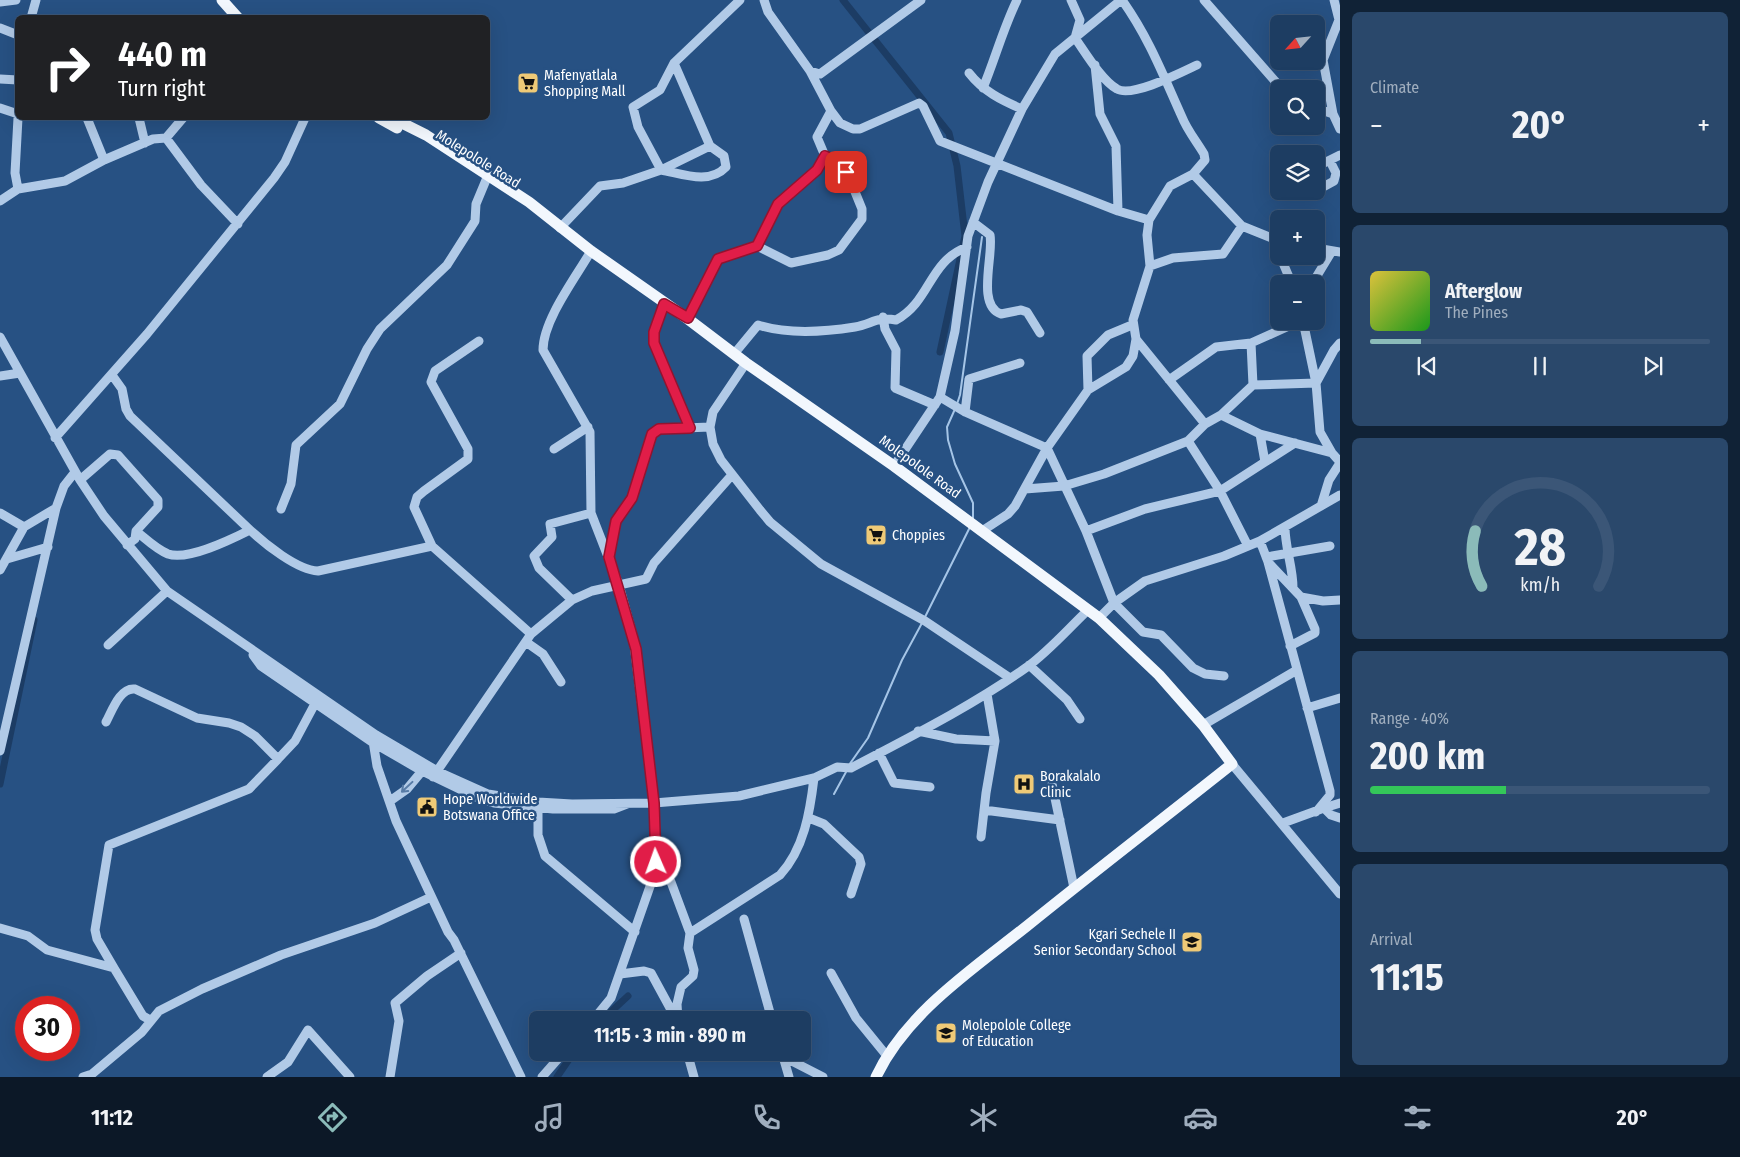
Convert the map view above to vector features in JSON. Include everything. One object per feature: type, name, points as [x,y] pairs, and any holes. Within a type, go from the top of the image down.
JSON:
[{"type":"main road","points":[[224,1],[236,15]]},
{"type":"main road","name":"Molepolole Road","points":[[382,120],[486,180],[560,228]]},
{"type":"main road","name":"Molepolole Road","points":[[395,120],[476,167],[529,202],[591,251],[664,304],[688,318],[746,363],[894,466],[1099,618],[1139,654],[1202,725],[1232,764]]},
{"type":"main road","points":[[876,1077],[887,1056],[914,1023],[933,1004],[1074,888],[1232,764]]},
{"type":"street","points":[[0,2],[16,0]]},
{"type":"street","points":[[32,15],[36,0]]},
{"type":"street","points":[[661,170],[638,127],[633,107],[660,90],[674,63],[740,0]]},
{"type":"street","points":[[764,0],[768,12],[810,71],[831,111],[840,123],[853,129],[860,129],[919,103],[923,106],[940,141],[996,165],[1118,212],[1149,220]]},
{"type":"street","points":[[810,71],[820,74],[921,0]]},
{"type":"street","points":[[983,88],[999,48],[1003,28],[1017,0]]},
{"type":"street","points":[[1071,0],[1080,20],[1075,38]]},
{"type":"street","points":[[894,466],[938,401],[955,332],[967,247],[973,222],[996,165],[1022,109],[1052,59],[1121,0],[1141,27],[1167,79],[1182,119],[1205,156],[1204,162],[1193,174],[1170,186],[1149,220],[1147,235],[1150,266],[1132,325],[1136,339],[1205,424]]},
{"type":"street","points":[[1204,0],[1274,80]]},
{"type":"street","points":[[1334,0],[1340,20],[1324,56],[1333,114],[1340,129]]},
{"type":"street","points":[[0,28],[15,34]]},
{"type":"street","points":[[1075,38],[1115,88],[1122,91],[1167,79],[1197,64]]},
{"type":"street","points":[[661,170],[706,178],[716,176],[726,167],[726,159],[710,146],[674,63]]},
{"type":"street","points":[[1095,65],[1099,110],[1116,146],[1118,212]]},
{"type":"street","points":[[969,73],[983,88],[1022,109]]},
{"type":"street","points":[[0,79],[15,80]]},
{"type":"street","points":[[0,108],[15,115]]},
{"type":"street","points":[[757,246],[790,263],[828,255],[838,250],[862,219],[862,209],[849,177],[838,162],[825,156],[817,137],[831,111]]},
{"type":"street","points":[[1325,111],[1333,114]]},
{"type":"street","points":[[18,120],[15,173],[18,189]]},
{"type":"street","points":[[88,120],[104,160]]},
{"type":"street","points":[[139,120],[145,143]]},
{"type":"street","points":[[0,201],[18,189],[65,181],[104,160],[153,139],[166,138],[181,120]]},
{"type":"street","points":[[55,438],[112,374],[238,224],[280,170],[304,120]]},
{"type":"street","points":[[166,138],[201,185],[238,224]]},
{"type":"street","points":[[560,228],[600,186],[623,183],[661,170],[710,146]]},
{"type":"street","points":[[1325,163],[1340,155]]},
{"type":"street","points":[[688,318],[718,259],[757,246],[778,204],[817,170],[825,156]]},
{"type":"street","points":[[1325,186],[1334,181],[1336,173],[1330,161]]},
{"type":"street","points":[[1193,174],[1242,226],[1270,238]]},
{"type":"street","points":[[281,509],[292,484],[296,445],[340,404],[367,349],[380,329],[447,265],[475,221],[476,204],[486,180]]},
{"type":"street","points":[[973,222],[990,235],[991,246],[986,284],[993,306],[1001,314],[1020,310],[1027,312],[1040,333]]},
{"type":"street","points":[[1150,266],[1174,258],[1223,254],[1242,226]]},
{"type":"street","points":[[734,354],[758,325],[803,332],[858,326],[883,317],[896,320],[910,311],[938,266],[957,251],[967,247]]},
{"type":"street","points":[[591,251],[552,318],[543,342],[545,355],[588,427],[591,436],[591,513],[619,585],[636,649],[654,803],[656,862],[620,974],[610,998],[600,1011]]},
{"type":"street","points":[[1319,275],[1336,251]]},
{"type":"street","points":[[664,304],[654,332],[654,343],[690,428]]},
{"type":"street","points":[[883,317],[885,329],[896,350],[895,388],[938,401],[1046,448],[1086,531],[1114,603],[1143,632],[1161,635],[1193,668],[1205,674],[1224,676]]},
{"type":"street","points":[[1088,390],[1087,356],[1108,335],[1132,325]]},
{"type":"street","points":[[1169,380],[1216,347],[1250,343],[1280,330]]},
{"type":"street","points":[[1303,330],[1316,383],[1320,432],[1332,453],[1340,462],[1329,480],[1321,506]]},
{"type":"street","points":[[0,337],[77,476],[127,545],[167,591],[248,646],[264,660],[374,739],[422,771],[436,774]]},
{"type":"street","points":[[982,531],[1008,514],[1025,489],[1046,448],[1088,390],[1126,366],[1133,356],[1136,339]]},
{"type":"street","points":[[479,341],[432,376],[433,388],[468,449],[469,454],[466,461],[424,491],[415,503],[415,512],[432,546],[528,638],[543,654],[561,682]]},
{"type":"street","points":[[1250,343],[1253,385]]},
{"type":"street","points":[[1316,383],[1334,350],[1340,343]]},
{"type":"street","points":[[746,363],[713,412],[710,427],[714,444],[732,476],[770,522],[822,564],[921,619],[1010,678]]},
{"type":"street","points":[[965,412],[969,379],[1020,363]]},
{"type":"street","points":[[0,376],[20,372]]},
{"type":"street","points":[[112,374],[122,388],[126,409],[130,416],[272,549],[313,571],[432,546]]},
{"type":"street","points":[[1025,489],[1064,486],[1104,474],[1188,441],[1205,424],[1221,415],[1253,385],[1316,383]]},
{"type":"street","points":[[1221,415],[1260,434],[1332,453]]},
{"type":"street","points":[[554,449],[588,427]]},
{"type":"street","points":[[609,557],[616,521],[632,498],[652,434],[659,429],[710,427]]},
{"type":"street","points":[[1312,447],[1320,432]]},
{"type":"street","points":[[1260,434],[1266,462]]},
{"type":"street","points":[[1188,441],[1220,491],[1248,546]]},
{"type":"street","points":[[1086,531],[1145,509],[1220,491],[1295,442]]},
{"type":"street","points":[[0,751],[56,508],[64,486],[110,454],[118,455],[158,500],[158,507],[136,531],[135,539],[127,545]]},
{"type":"street","points":[[436,774],[528,638],[572,600],[592,591],[646,579],[654,563],[732,476]]},
{"type":"street","points":[[1099,618],[1114,603],[1145,581],[1260,541],[1340,495]]},
{"type":"street","points":[[0,570],[24,527],[56,508]]},
{"type":"street","points":[[572,600],[539,568],[534,556],[552,537],[550,524],[591,513]]},
{"type":"street","points":[[0,514],[24,527]]},
{"type":"street","points":[[1285,527],[1285,539],[1292,567],[1293,588]]},
{"type":"street","points":[[136,531],[165,552],[178,555],[204,550],[250,530]]},
{"type":"street","points":[[1260,541],[1267,559],[1330,795],[1331,815],[1340,818]]},
{"type":"street","points":[[1267,559],[1330,546]]},
{"type":"street","points":[[7,559],[48,547]]},
{"type":"street","points":[[1267,559],[1301,597],[1316,631],[1290,646]]},
{"type":"street","points":[[108,645],[167,591]]},
{"type":"street","points":[[1301,597],[1323,601],[1340,600]]},
{"type":"street","points":[[374,739],[487,802],[614,809],[633,802],[654,803],[739,796],[814,778],[837,767],[851,768],[986,694],[1029,666],[1088,610]]},
{"type":"street","points":[[1029,666],[1067,700],[1080,719]]},
{"type":"street","points":[[1202,725],[1297,670]]},
{"type":"street","points":[[106,722],[123,692],[130,688],[135,689],[197,718],[229,723],[241,727],[255,736],[278,759]]},
{"type":"street","points":[[981,837],[995,741],[986,694]]},
{"type":"street","points":[[1307,708],[1340,698]]},
{"type":"street","points":[[150,1020],[143,1016],[97,939],[96,930],[109,845],[249,790],[295,741],[317,699]]},
{"type":"street","points":[[918,731],[956,739],[995,741]]},
{"type":"street","points":[[374,739],[377,766],[390,801],[429,885],[453,930],[454,940]]},
{"type":"street","points":[[879,753],[894,783],[930,787]]},
{"type":"street","points":[[1232,764],[1283,823],[1340,894]]},
{"type":"street","points":[[390,801],[407,790],[422,771]]},
{"type":"street","points":[[690,933],[780,875],[793,858],[809,818],[814,778]]},
{"type":"street","points":[[1052,784],[1074,888]]},
{"type":"street","points":[[1316,812],[1330,795]]},
{"type":"street","points":[[537,805],[539,841],[545,856],[635,932]]},
{"type":"street","points":[[1283,823],[1332,805]]},
{"type":"street","points":[[984,810],[1060,820]]},
{"type":"street","points":[[809,818],[824,824],[859,857],[861,864],[851,894]]},
{"type":"street","points":[[656,862],[672,882],[690,933],[688,948],[693,963],[693,976],[681,987],[677,1011]]},
{"type":"street","points":[[429,885],[431,897],[448,932],[461,953],[521,1077]]},
{"type":"street","points":[[83,1077],[96,1076],[142,1032],[159,1011],[210,985],[304,946],[375,923],[431,897]]},
{"type":"street","points":[[744,919],[770,1011]]},
{"type":"street","points":[[0,928],[28,936],[47,950],[114,968]]},
{"type":"street","points":[[390,1077],[399,1020],[395,1003],[426,976],[461,953]]},
{"type":"street","points":[[620,974],[644,970],[651,973],[672,1011]]},
{"type":"street","points":[[832,973],[856,1018],[887,1056]]},
{"type":"street","points":[[267,1077],[288,1062],[308,1030],[350,1077]]},
{"type":"street","points":[[542,1077],[556,1061]]},
{"type":"street","points":[[690,1061],[694,1077]]},
{"type":"street","points":[[784,1061],[789,1077]]},
{"type":"street","points":[[794,1061],[823,1077]]},
{"type":"waterway","points":[[843,0],[949,133],[957,166],[965,236],[940,352]]},
{"type":"waterway","points":[[957,404],[960,395],[982,237]]},
{"type":"waterway","points":[[955,409],[947,427],[948,440],[955,464],[973,503],[973,518]]},
{"type":"waterway","points":[[925,617],[970,527]]},
{"type":"waterway","points":[[0,784],[34,620]]},
{"type":"waterway","points":[[849,765],[868,738],[902,660],[922,623]]},
{"type":"waterway","points":[[834,794],[846,772]]},
{"type":"waterway","points":[[612,1011],[628,996]]},
{"type":"waterway","points":[[557,1077],[568,1061]]},
{"type":"place","name":"Mafenyatlala Shopping Mall","points":[[528,83]]},
{"type":"place","name":"Choppies","points":[[876,535]]},
{"type":"place","name":"Borakalalo Clinic","points":[[1024,784]]},
{"type":"place","name":"Hope Worldwide Botswana Office","points":[[427,807]]},
{"type":"place","name":"Kgari Sechele II Senior Secondary School","points":[[1192,942]]},
{"type":"place","name":"Molepolole College of Education","points":[[946,1033]]},
{"type":"route","points":[[656,862],[654,803],[636,649],[619,585],[609,557],[616,521],[632,498],[650,437],[659,429],[690,428],[655,349],[654,332],[664,304],[688,318],[718,259],[722,256],[757,246],[778,204],[820,167],[825,156],[838,162],[846,172]]}]
